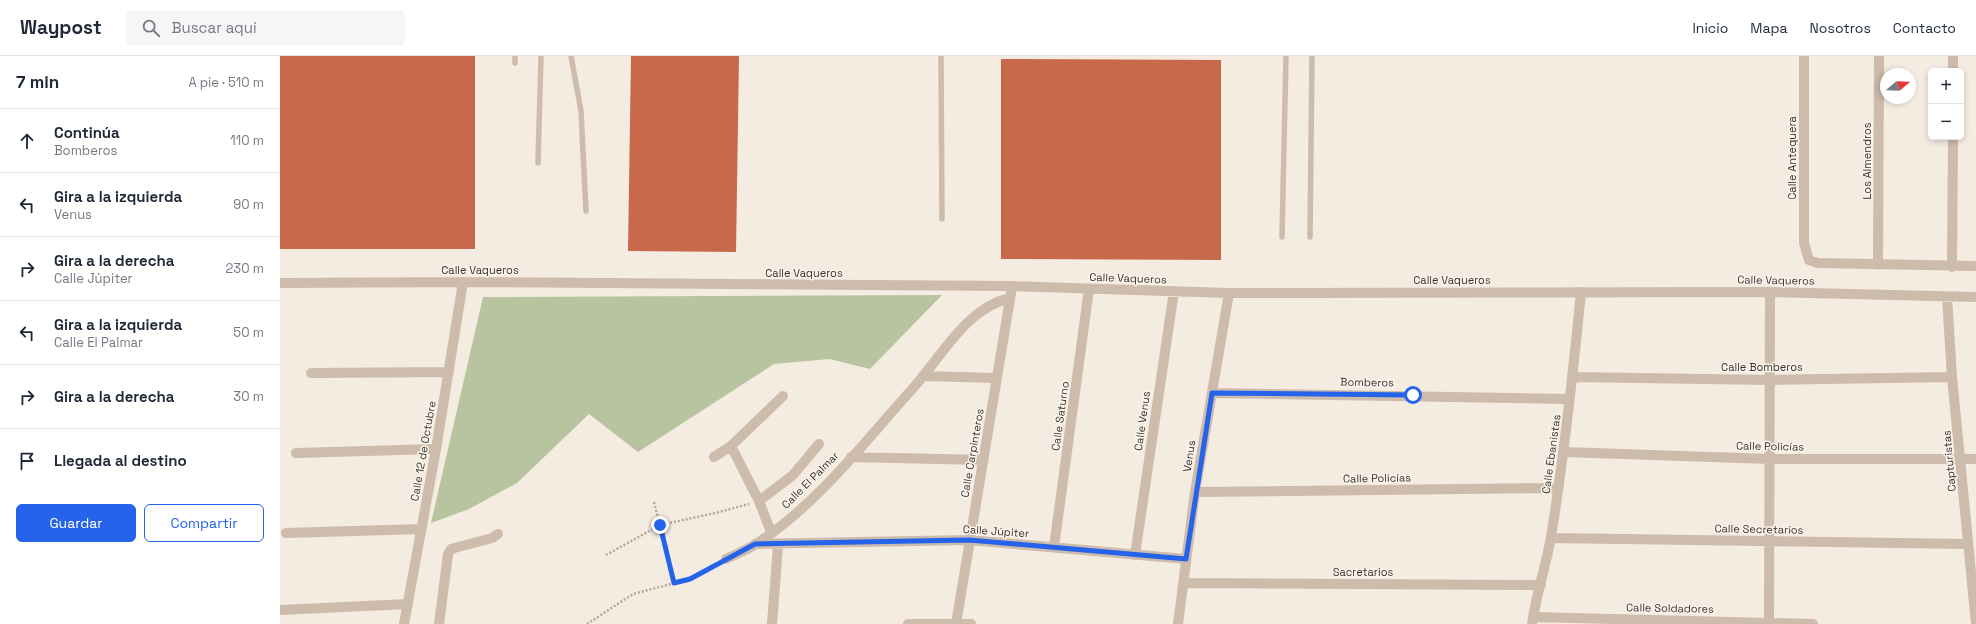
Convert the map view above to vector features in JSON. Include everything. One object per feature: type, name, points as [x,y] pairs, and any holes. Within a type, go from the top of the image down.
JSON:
[{"type":"street","name":"Calle Antequera","points":[[1804,56],[1804,243],[1809,260],[1818,263],[1878,265]]},
{"type":"street","name":"Los Almendros","points":[[1878,265],[1879,56]]},
{"type":"street","points":[[1953,56],[1953,68]]},
{"type":"street","points":[[1952,266],[1953,140]]},
{"type":"street","points":[[1878,265],[1976,266]]},
{"type":"street","name":"Calle Vaqueros","points":[[280,283],[463,282],[1012,286],[1229,293],[1770,292],[1976,297]]},
{"type":"street","name":"Calle 12 de Octubre","points":[[404,624],[436,449],[463,282]]},
{"type":"street","name":"Calle Carpinteros","points":[[956,623],[1012,286]]},
{"type":"street","name":"Calle Saturno","points":[[1054,547],[1089,289]]},
{"type":"street","name":"Calle Venus","points":[[1135,555],[1174,291]]},
{"type":"street","name":"Calle Ebanistas","points":[[1533,620],[1551,538],[1573,377],[1581,292]]},
{"type":"street","points":[[1769,622],[1770,292]]},
{"type":"street","name":"Venus","points":[[1178,624],[1195,492],[1229,293]]},
{"type":"street","name":"Capturistas","points":[[1947,297],[1952,377],[1961,460],[1967,544],[1976,624]]},
{"type":"street","name":"Calle El Palmar","points":[[726,559],[755,544],[796,513],[822,489],[851,457],[968,323],[989,306],[1010,298]]},
{"type":"street","points":[[311,373],[448,372]]},
{"type":"street","points":[[923,376],[997,378]]},
{"type":"street","name":"Calle Bomberos","points":[[1573,377],[1770,380],[1952,377]]},
{"type":"street","name":"Bomberos","points":[[1212,393],[1570,399]]},
{"type":"street","points":[[714,457],[731,446],[783,396]]},
{"type":"street","points":[[759,501],[793,475],[819,444]]},
{"type":"street","points":[[731,446],[759,501],[771,532]]},
{"type":"street","points":[[296,453],[436,449]]},
{"type":"street","name":"Calle Policías","points":[[1563,452],[1770,459],[1976,460]]},
{"type":"street","points":[[851,457],[983,460]]},
{"type":"street","name":"Calle Policías","points":[[1195,492],[1558,488]]},
{"type":"street","points":[[286,532],[421,529]]},
{"type":"street","points":[[439,624],[448,554],[451,549],[492,538],[498,534]]},
{"type":"street","name":"Calle Secretarios","points":[[1551,538],[1967,544]]},
{"type":"street","name":"Calle Júpiter","points":[[755,544],[778,545],[969,540],[1186,559]]},
{"type":"street","points":[[772,624],[778,545]]},
{"type":"street","name":"Sacretarios","points":[[1184,583],[1541,585]]},
{"type":"street","points":[[280,610],[408,604]]},
{"type":"street","name":"Calle Soldadores","points":[[1533,620],[1769,622],[1812,624]]},
{"type":"street","points":[[908,624],[972,624]]},
{"type":"lane","points":[[515,56],[515,63]]},
{"type":"lane","points":[[538,163],[541,56]]},
{"type":"lane","points":[[571,56],[580,111],[586,211]]},
{"type":"lane","points":[[941,56],[942,219]]},
{"type":"lane","points":[[1282,237],[1286,56]]},
{"type":"lane","points":[[1310,237],[1312,56]]},
{"type":"path","points":[[606,556],[660,525],[715,513],[759,501]]},
{"type":"path","points":[[654,502],[674,583]]},
{"type":"path","points":[[587,624],[633,594],[690,579],[726,559]]},
{"type":"green space","points":[[942,295],[870,369],[830,359],[774,364],[638,452],[589,414],[517,483],[469,509],[431,523],[483,297]]},
{"type":"building","points":[[280,56],[475,56],[475,249],[280,249]]},
{"type":"building","points":[[631,56],[739,56],[736,252],[628,251]]},
{"type":"building","points":[[1001,59],[1221,60],[1221,260],[1001,259]]},
{"type":"route","points":[[660,525],[674,583],[690,579],[705,572],[755,544],[778,545],[969,540],[1186,559],[1195,492],[1212,393],[1413,395]]}]
